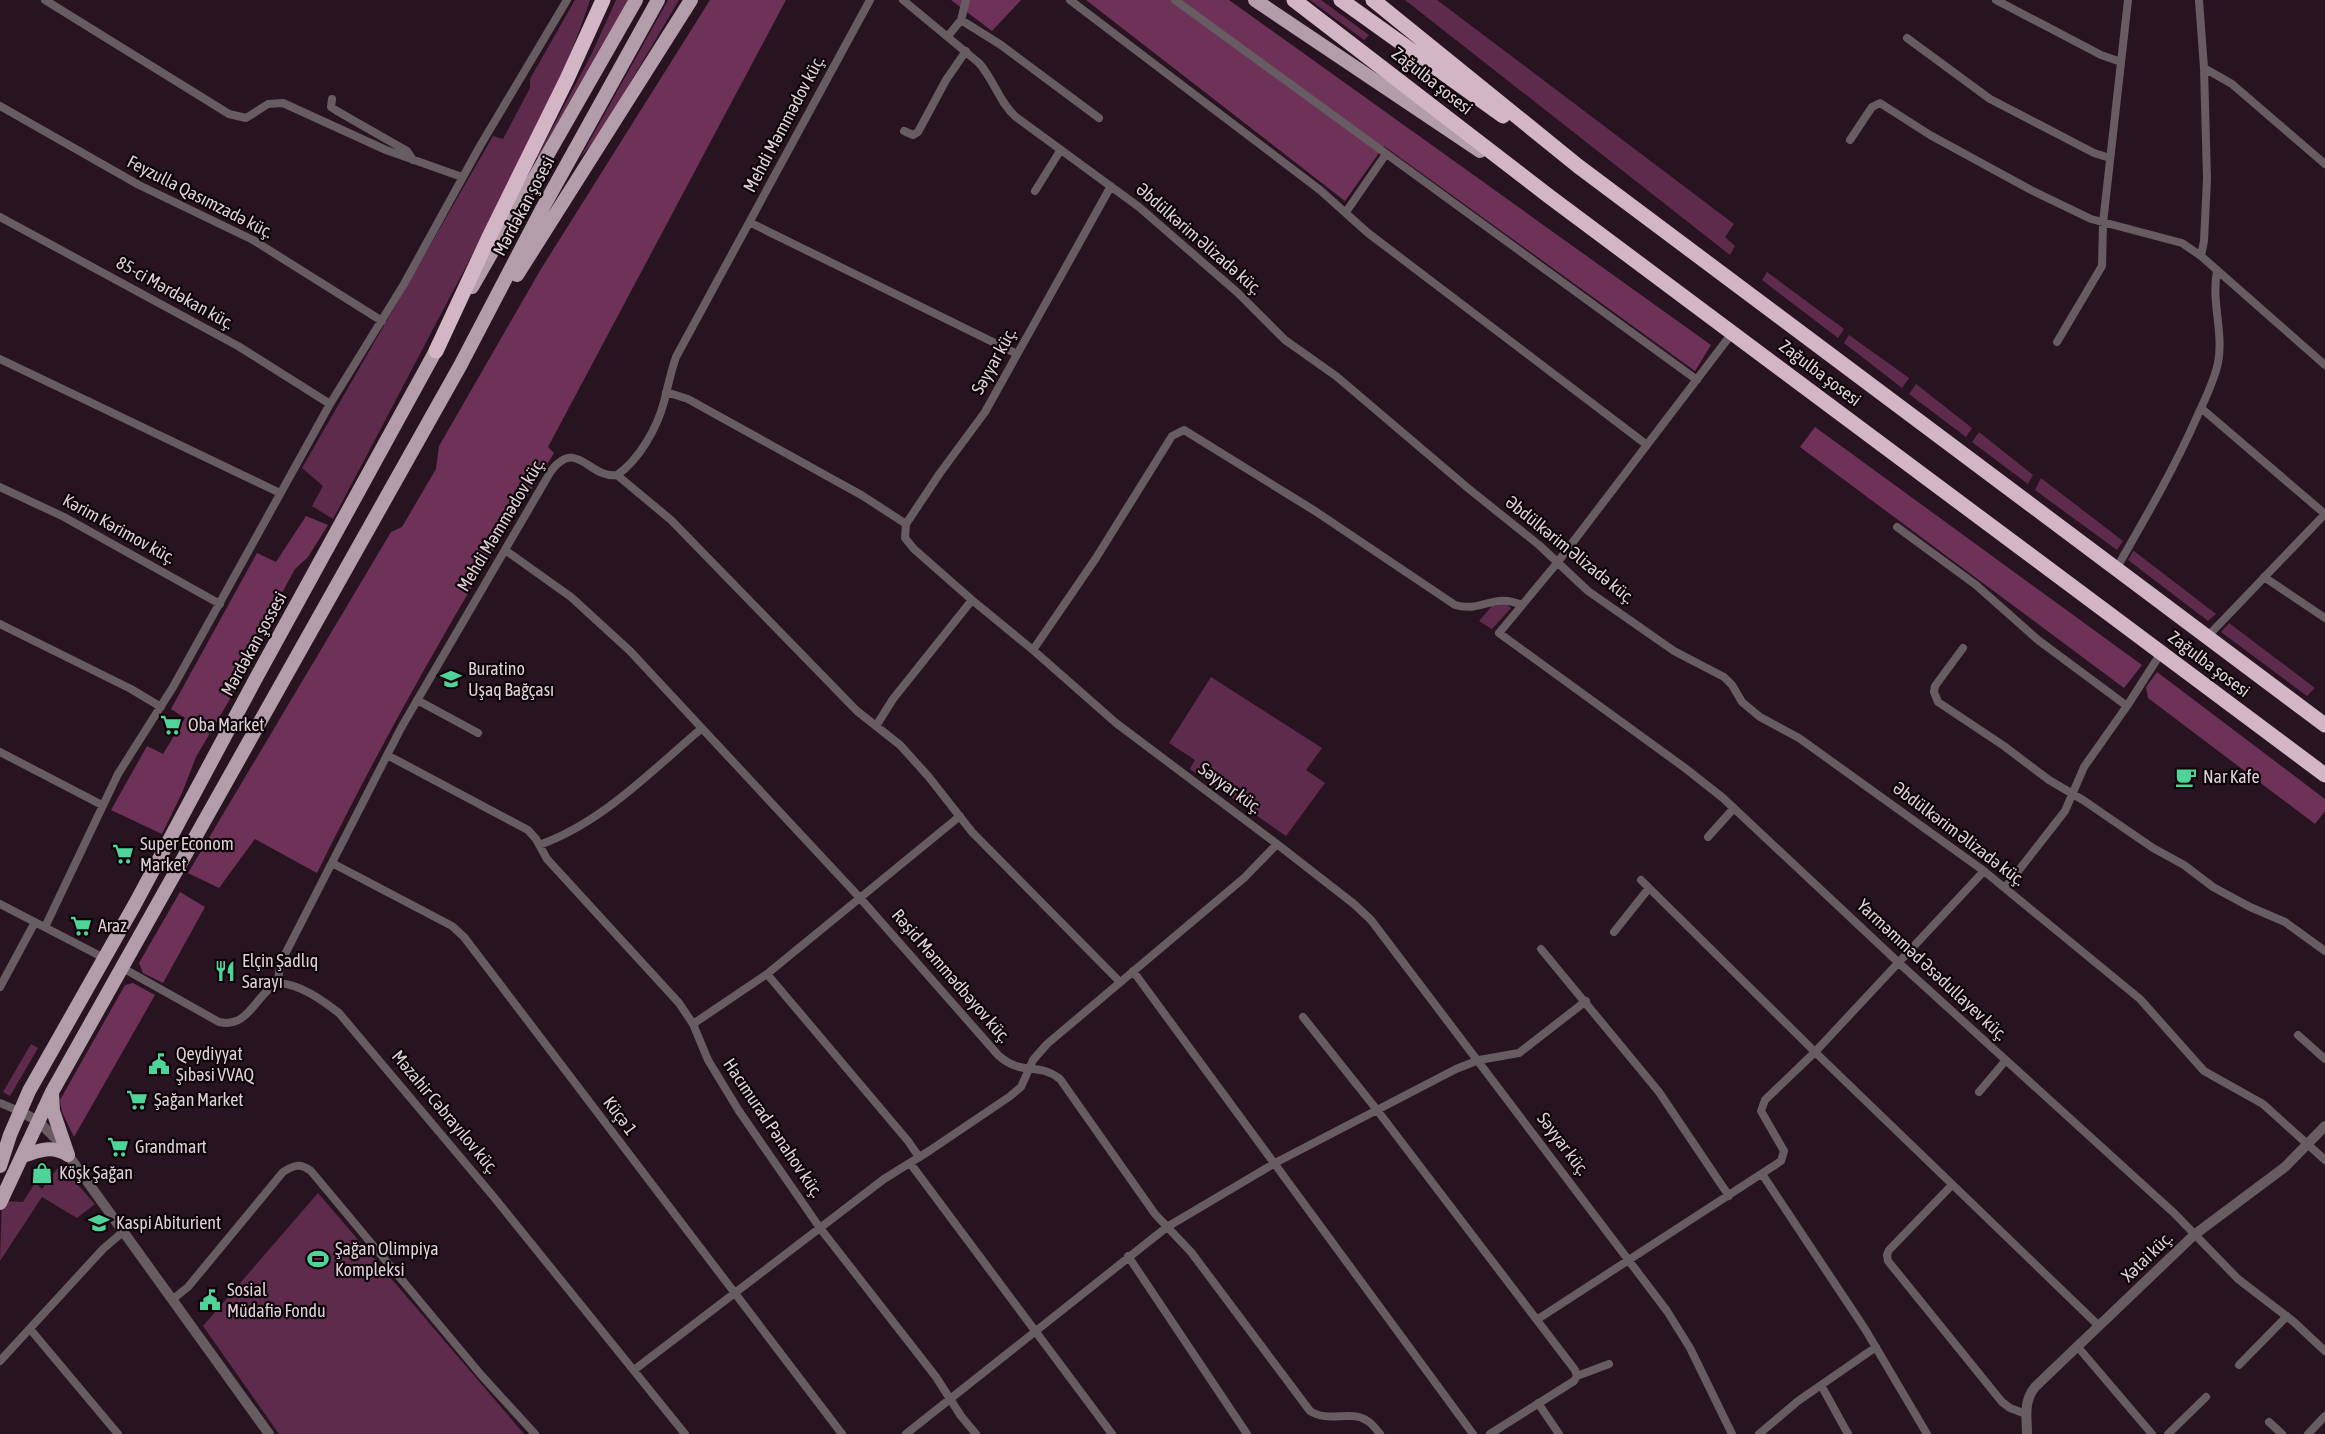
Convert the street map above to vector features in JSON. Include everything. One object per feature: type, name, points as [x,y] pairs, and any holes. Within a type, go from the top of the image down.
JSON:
[{"type":"highway","points":[[436,351],[490,235],[576,61],[603,0]]},
{"type":"highway","name":"Zağulba şosesi","points":[[1294,0],[1550,197],[2325,775]]},
{"type":"highway","points":[[1341,0],[1476,98],[1578,166]]},
{"type":"highway","points":[[1373,0],[1578,166]]},
{"type":"highway","name":"Zağulba şosesi","points":[[1578,166],[2325,725]]},
{"type":"main road","name":"Mərdəkan şosesi","points":[[401,417],[436,351],[636,0]]},
{"type":"main road","name":"Mərdəkan şosesi","points":[[121,967],[460,366],[541,211],[658,0]]},
{"type":"main road","points":[[460,366],[691,0]]},
{"type":"main road","points":[[1255,0],[1550,197]]},
{"type":"main road","name":"Mərdəkan şossesi","points":[[0,1166],[29,1091],[401,417]]},
{"type":"main road","points":[[0,1203],[52,1092],[121,967]]},
{"type":"main road","points":[[52,1092],[53,1112],[68,1155]]},
{"type":"main road","points":[[23,1156],[50,1148],[62,1150],[68,1155]]},
{"type":"street","points":[[45,0],[229,114],[246,117],[268,104],[282,103],[386,150],[462,177]]},
{"type":"street","points":[[45,927],[118,774],[161,707],[330,404],[382,321],[462,177],[567,0]]},
{"type":"street","name":"Mehdi Məmmədov küç.","points":[[278,983],[280,964],[417,699],[558,462],[571,457],[581,460],[603,475],[616,476],[633,461],[654,427],[664,403],[676,357],[751,223],[870,0]]},
{"type":"street","name":"Əbdülkərim Əlizadə küç.","points":[[903,0],[985,69],[1008,110],[1060,151],[1139,207],[1238,293],[1285,340],[1336,376],[1539,545],[1588,591],[1674,651],[1724,677],[1732,685],[1742,702],[1760,717],[1799,738],[1984,871],[2140,999],[2204,1071],[2264,1104],[2325,1160]]},
{"type":"street","points":[[948,36],[962,20],[966,0]]},
{"type":"street","points":[[1070,0],[1320,190],[1368,233],[1647,445]]},
{"type":"street","points":[[1175,0],[1697,380]]},
{"type":"street","points":[[1996,0],[2101,55],[2121,62]]},
{"type":"street","points":[[2057,342],[2102,266],[2103,223],[2127,0]]},
{"type":"street","points":[[2199,0],[2204,68],[2207,189],[2201,256]]},
{"type":"street","points":[[962,20],[1001,45],[1099,118]]},
{"type":"street","points":[[1907,38],[1990,99],[2094,153],[2110,158]]},
{"type":"street","points":[[904,131],[913,135],[918,132],[946,80],[966,51]]},
{"type":"street","points":[[2204,68],[2232,84],[2325,164]]},
{"type":"street","points":[[332,99],[331,107],[336,111],[407,150],[413,160]]},
{"type":"street","points":[[1850,140],[1872,107],[1880,103],[1923,131],[2031,190],[2103,223],[2182,243],[2201,256],[2325,364]]},
{"type":"street","name":"Feyzulla Qasımzadə küç.","points":[[0,106],[121,175],[253,240],[382,321]]},
{"type":"street","points":[[1035,191],[1060,151]]},
{"type":"street","points":[[1346,212],[1386,154]]},
{"type":"street","name":"Səyyar küç.","points":[[1111,186],[980,419],[906,524],[904,530],[909,544],[1146,747],[1277,844],[1371,920],[1629,1258],[1680,1330],[1732,1434]]},
{"type":"street","name":"85-ci Mərdəkan küç.","points":[[0,217],[238,346],[330,404]]},
{"type":"street","points":[[751,223],[1017,354]]},
{"type":"street","points":[[2116,569],[2168,479],[2201,408],[2218,361],[2215,291],[2217,271]]},
{"type":"street","points":[[1033,650],[1096,558],[1172,436],[1184,430],[1315,511],[1455,605],[1465,608],[1505,599],[1522,605],[1557,563],[1733,332]]},
{"type":"street","points":[[0,359],[280,494]]},
{"type":"street","points":[[666,392],[688,399],[750,433],[883,508],[906,524]]},
{"type":"street","points":[[2201,408],[2325,514],[2207,637]]},
{"type":"street","points":[[616,476],[671,520],[827,682],[910,756],[984,844],[1120,982]]},
{"type":"street","name":"Kərim Kərimov küç.","points":[[0,487],[64,517],[220,604]]},
{"type":"street","points":[[1897,527],[1976,585],[2038,640],[2127,706]]},
{"type":"street","name":"Rəşid Məmmədbəyov küç.","points":[[505,550],[542,574],[588,610],[630,651],[860,898],[998,1055],[1016,1068],[1052,1072],[1060,1079],[1149,1204],[1191,1252],[1310,1411],[1324,1417],[1359,1417],[1366,1420],[1380,1434]]},
{"type":"street","points":[[2264,577],[2325,618]]},
{"type":"street","points":[[876,726],[893,699],[972,600]]},
{"type":"street","name":"Yarməmməd Əsədullayev küç.","points":[[1522,605],[1499,633],[1685,768],[1734,808],[1899,963],[2149,1190],[2238,1279],[2287,1316],[2325,1352]]},
{"type":"street","points":[[0,624],[131,689],[161,707]]},
{"type":"street","points":[[1963,648],[1935,686],[1934,693],[1938,702],[2004,746],[2049,780],[2153,848],[2184,865],[2213,887],[2250,907],[2285,922],[2325,951]]},
{"type":"street","points":[[2005,888],[2060,819],[2084,767],[2161,653]]},
{"type":"street","points":[[417,699],[478,733]]},
{"type":"street","points":[[539,845],[560,837],[606,809],[701,729]]},
{"type":"street","points":[[0,752],[102,806]]},
{"type":"street","name":"Hacımurad Pənahov küç.","points":[[387,755],[528,830],[546,859],[679,1003],[693,1024],[708,1059],[728,1094],[820,1228],[936,1377],[961,1416],[976,1434]]},
{"type":"street","points":[[1708,837],[1734,808]]},
{"type":"street","points":[[693,1024],[767,974],[960,816]]},
{"type":"street","points":[[634,1370],[884,1179],[1022,1088],[1039,1052],[1244,878],[1277,844]]},
{"type":"street","name":"Küçə 1","points":[[332,863],[458,931],[842,1434]]},
{"type":"street","points":[[1538,1319],[1780,1161],[1784,1150],[1762,1116],[1763,1105],[1984,871]]},
{"type":"street","points":[[1641,880],[1815,1052],[2099,1326]]},
{"type":"street","points":[[1614,932],[1649,888]]},
{"type":"street","points":[[0,904],[104,958]]},
{"type":"street","points":[[0,987],[35,922]]},
{"type":"street","points":[[1541,949],[1659,1092],[1729,1196]]},
{"type":"street","points":[[121,967],[226,1024],[240,1020],[264,993],[278,983]]},
{"type":"street","points":[[1133,971],[1473,1434]]},
{"type":"street","points":[[767,974],[919,1157]]},
{"type":"street","name":"Məzahir Cəbrayılov küç.","points":[[278,983],[293,986],[313,996],[330,1006],[345,1020],[494,1196],[685,1434]]},
{"type":"street","points":[[906,1434],[1167,1227],[1275,1163],[1456,1069],[1479,1060],[1519,1053],[1586,1001]]},
{"type":"street","points":[[1303,1017],[1538,1319],[1577,1376]]},
{"type":"street","points":[[2298,1035],[2325,1059]]},
{"type":"street","points":[[1979,1092],[2006,1060]]},
{"type":"street","points":[[0,1103],[38,1121],[68,1155],[269,1434]]},
{"type":"street","name":"Xətai küç.","points":[[2027,1434],[2026,1414],[2030,1394],[2194,1235],[2285,1167],[2325,1125]]},
{"type":"street","points":[[910,1162],[1034,1332],[1112,1434]]},
{"type":"street","points":[[173,1299],[188,1287],[283,1173],[293,1166],[303,1165],[311,1171],[482,1377],[535,1434]]},
{"type":"street","points":[[1762,1174],[1876,1347],[1927,1434]]},
{"type":"street","points":[[1952,1185],[1889,1250],[1888,1261],[2002,1402],[2026,1414]]},
{"type":"street","points":[[0,1361],[124,1231]]},
{"type":"street","points":[[1128,1256],[1247,1434]]},
{"type":"street","points":[[2239,1365],[2287,1316]]},
{"type":"street","points":[[30,1329],[118,1434]]},
{"type":"street","points":[[2078,1346],[2152,1434]]},
{"type":"street","points":[[1760,1434],[1798,1401],[1876,1347]]},
{"type":"street","points":[[1490,1434],[1574,1381],[1577,1376],[1609,1364]]},
{"type":"street","points":[[1821,1385],[1848,1434]]},
{"type":"street","points":[[2168,1434],[2206,1397]]},
{"type":"street","points":[[1538,1402],[1559,1434]]},
{"type":"street","points":[[2308,1434],[2325,1416]]},
{"type":"street","points":[[2269,1422],[2282,1434]]},
{"type":"shaded area","points":[[575,0],[590,0],[550,102],[333,519],[312,506],[323,486],[302,468],[493,136],[503,139],[530,88],[530,79]]},
{"type":"shaded area","points":[[616,0],[630,0],[539,161],[537,157],[591,55]]},
{"type":"shaded area","points":[[668,0],[679,0],[598,137],[580,158]]},
{"type":"shaded area","points":[[710,0],[786,0],[548,447],[554,453],[430,660],[317,873],[255,839],[219,888],[188,873],[391,532],[402,527],[436,469],[439,446],[541,269]]},
{"type":"shaded area","points":[[951,0],[1021,0],[992,31]]},
{"type":"shaded area","points":[[1086,0],[1229,0],[1711,345],[1695,371],[1384,146],[1345,201]]},
{"type":"shaded area","points":[[1310,0],[1321,0],[1369,35],[1364,40]]},
{"type":"shaded area","points":[[1405,0],[1437,0],[1734,224],[1725,237],[1735,246],[1730,255]]},
{"type":"shaded area","points":[[1767,272],[1844,329],[1838,338],[1762,280]]},
{"type":"shaded area","points":[[1849,335],[1909,378],[1902,388],[1844,343]]},
{"type":"shaded area","points":[[1916,384],[1972,428],[1966,437],[1909,394]]},
{"type":"shaded area","points":[[1815,427],[2142,665],[2124,688],[1800,447]]},
{"type":"shaded area","points":[[1979,432],[2033,475],[2028,484],[1972,442]]},
{"type":"shaded area","points":[[2041,478],[2123,541],[2117,550],[2035,490]]},
{"type":"shaded area","points":[[306,516],[328,525],[308,557],[295,569],[264,626],[265,639],[196,757],[162,834],[111,810],[147,746],[163,754],[185,718],[171,709],[257,553],[276,562]]},
{"type":"shaded area","points":[[2133,551],[2216,614],[2208,621],[2128,560]]},
{"type":"shaded area","points":[[1506,604],[1511,608],[1492,629],[1479,621],[1492,606]]},
{"type":"shaded area","points":[[2229,623],[2315,688],[2307,696],[2221,632]]},
{"type":"shaded area","points":[[2157,672],[2325,799],[2325,811],[2315,824],[2148,698],[2146,687]]},
{"type":"shaded area","points":[[1211,677],[1322,748],[1306,770],[1325,783],[1286,836],[1190,769],[1195,760],[1169,743]]},
{"type":"shaded area","points":[[180,892],[205,907],[163,983],[143,973],[139,963]]},
{"type":"shaded area","points":[[133,983],[155,995],[74,1137],[62,1112],[60,1100],[125,985]]},
{"type":"shaded area","points":[[31,1044],[38,1048],[10,1096],[3,1092]]},
{"type":"shaded area","points":[[60,1165],[95,1204],[77,1218],[42,1197],[0,1261],[2,1201],[23,1202],[35,1183],[42,1189]]},
{"type":"shaded area","name":"Şağan Olimpiya Kompleksi","points":[[318,1193],[524,1434],[279,1434],[203,1326]]},
{"type":"place","name":"Buratino Uşaq Bağçası","points":[[451,679]]},
{"type":"place","name":"Oba Market","points":[[171,725]]},
{"type":"place","name":"Nar Kafe","points":[[2186,777]]},
{"type":"place","name":"Super Econom Market","points":[[123,854]]},
{"type":"place","name":"Araz","points":[[81,926]]},
{"type":"place","name":"Elçin Şadlıq Sarayı","points":[[225,971]]},
{"type":"place","name":"Qeydiyyat Şıbəsi VVAQ","points":[[159,1064]]},
{"type":"place","name":"Şağan Market","points":[[137,1100]]},
{"type":"place","name":"Grandmart","points":[[118,1147]]},
{"type":"place","name":"Köşk Şağan","points":[[42,1173]]},
{"type":"place","name":"Kaspi Abiturient","points":[[99,1223]]},
{"type":"place","name":"Şağan Olimpiya Kompleksi","points":[[318,1259]]},
{"type":"place","name":"Sosial Müdafiə Fondu","points":[[210,1300]]}]
